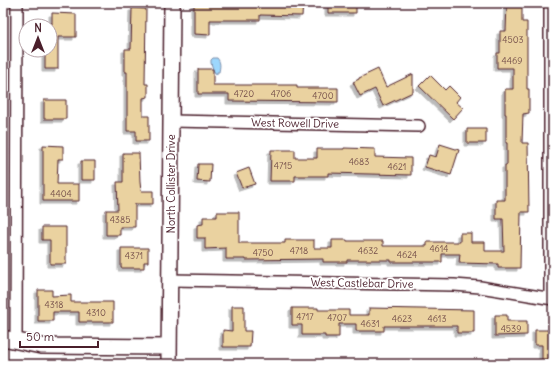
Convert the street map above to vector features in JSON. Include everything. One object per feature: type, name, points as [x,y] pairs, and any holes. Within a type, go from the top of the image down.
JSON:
[{"type":"street","points":[[17,3],[8,340],[41,346],[169,347]]},
{"type":"street","name":"North Collister Drive","points":[[169,364],[172,3]]},
{"type":"street","points":[[550,3],[552,66],[551,299]]},
{"type":"street","name":"West Rowell Drive","points":[[171,121],[419,126]]},
{"type":"street","name":"West Castlebar Drive","points":[[170,280],[454,285],[480,287],[551,299]]},
{"type":"water","points":[[213,58],[217,58],[220,63],[219,72],[217,72],[217,74],[215,74],[211,63]]},
{"type":"building","points":[[194,3],[303,3],[302,16],[260,15],[260,20],[210,20],[210,35],[194,34]]},
{"type":"building","points":[[328,3],[356,3],[356,13],[328,13]]},
{"type":"building","points":[[507,3],[522,3],[522,22],[527,22],[527,89],[529,89],[529,113],[523,114],[522,143],[528,143],[529,212],[521,212],[520,268],[498,268],[498,264],[459,263],[460,254],[442,254],[442,262],[347,260],[347,262],[323,262],[323,259],[226,259],[226,248],[205,249],[205,238],[197,238],[197,225],[203,224],[203,217],[217,217],[217,212],[239,212],[239,243],[285,243],[285,240],[314,240],[314,248],[332,248],[332,240],[347,240],[383,241],[383,246],[427,246],[427,242],[460,242],[460,233],[471,233],[471,242],[485,242],[485,251],[504,251],[503,219],[496,219],[496,200],[505,200],[505,165],[507,165],[507,143],[505,89],[513,89],[513,68],[497,68],[497,53],[500,53],[500,31],[506,31]]},
{"type":"building","points":[[132,8],[146,9],[145,84],[148,84],[148,97],[143,98],[143,116],[149,116],[149,141],[136,141],[136,131],[127,131],[127,72],[125,72],[125,49],[131,49]]},
{"type":"building","points":[[52,13],[76,14],[76,37],[58,37],[58,18],[52,18]]},
{"type":"building","points":[[45,58],[58,58],[58,69],[45,69]]},
{"type":"building","points":[[198,69],[213,69],[213,85],[297,85],[297,88],[338,88],[338,102],[229,101],[229,94],[198,94]]},
{"type":"building","points":[[378,69],[386,87],[413,74],[413,92],[383,106],[375,89],[360,96],[353,82]]},
{"type":"building","points":[[430,75],[445,90],[449,86],[460,97],[456,102],[463,108],[453,119],[419,86]]},
{"type":"building","points":[[44,100],[66,100],[66,119],[44,119]]},
{"type":"building","points":[[467,129],[486,129],[486,143],[467,143]]},
{"type":"building","points":[[440,144],[459,150],[451,175],[425,167],[429,155],[436,157]]},
{"type":"building","points":[[43,145],[63,146],[63,159],[58,159],[57,184],[79,184],[79,201],[43,201]]},
{"type":"building","points":[[317,149],[375,149],[375,157],[411,158],[411,175],[328,173],[328,176],[295,176],[295,181],[270,181],[271,150],[295,150],[295,158],[317,158]]},
{"type":"building","points":[[123,153],[139,153],[141,191],[153,191],[153,204],[135,204],[135,227],[120,227],[120,235],[106,235],[106,210],[118,210],[117,182],[123,182]]},
{"type":"building","points":[[81,161],[95,161],[95,180],[81,180]]},
{"type":"building","points":[[198,164],[211,164],[210,182],[197,181]]},
{"type":"building","points":[[249,168],[255,184],[242,188],[236,173]]},
{"type":"building","points":[[42,227],[66,227],[66,264],[50,264],[50,240],[42,240]]},
{"type":"building","points":[[121,248],[148,248],[148,262],[144,262],[144,268],[121,268]]},
{"type":"building","points":[[38,290],[52,290],[52,296],[71,295],[71,302],[113,302],[113,322],[79,322],[79,312],[53,312],[53,321],[38,321]]},
{"type":"building","points":[[232,306],[244,306],[244,331],[251,331],[250,347],[223,347],[223,330],[232,331]]},
{"type":"building","points":[[292,308],[349,310],[349,315],[369,315],[369,308],[474,310],[474,333],[457,333],[457,326],[384,326],[384,331],[356,331],[356,324],[339,324],[339,337],[325,337],[325,335],[302,335],[302,325],[292,325]]},
{"type":"building","points":[[495,315],[507,315],[507,321],[527,321],[527,335],[495,336]]},
{"type":"building","points":[[535,330],[553,330],[553,361],[542,361],[542,345],[535,345]]}]
